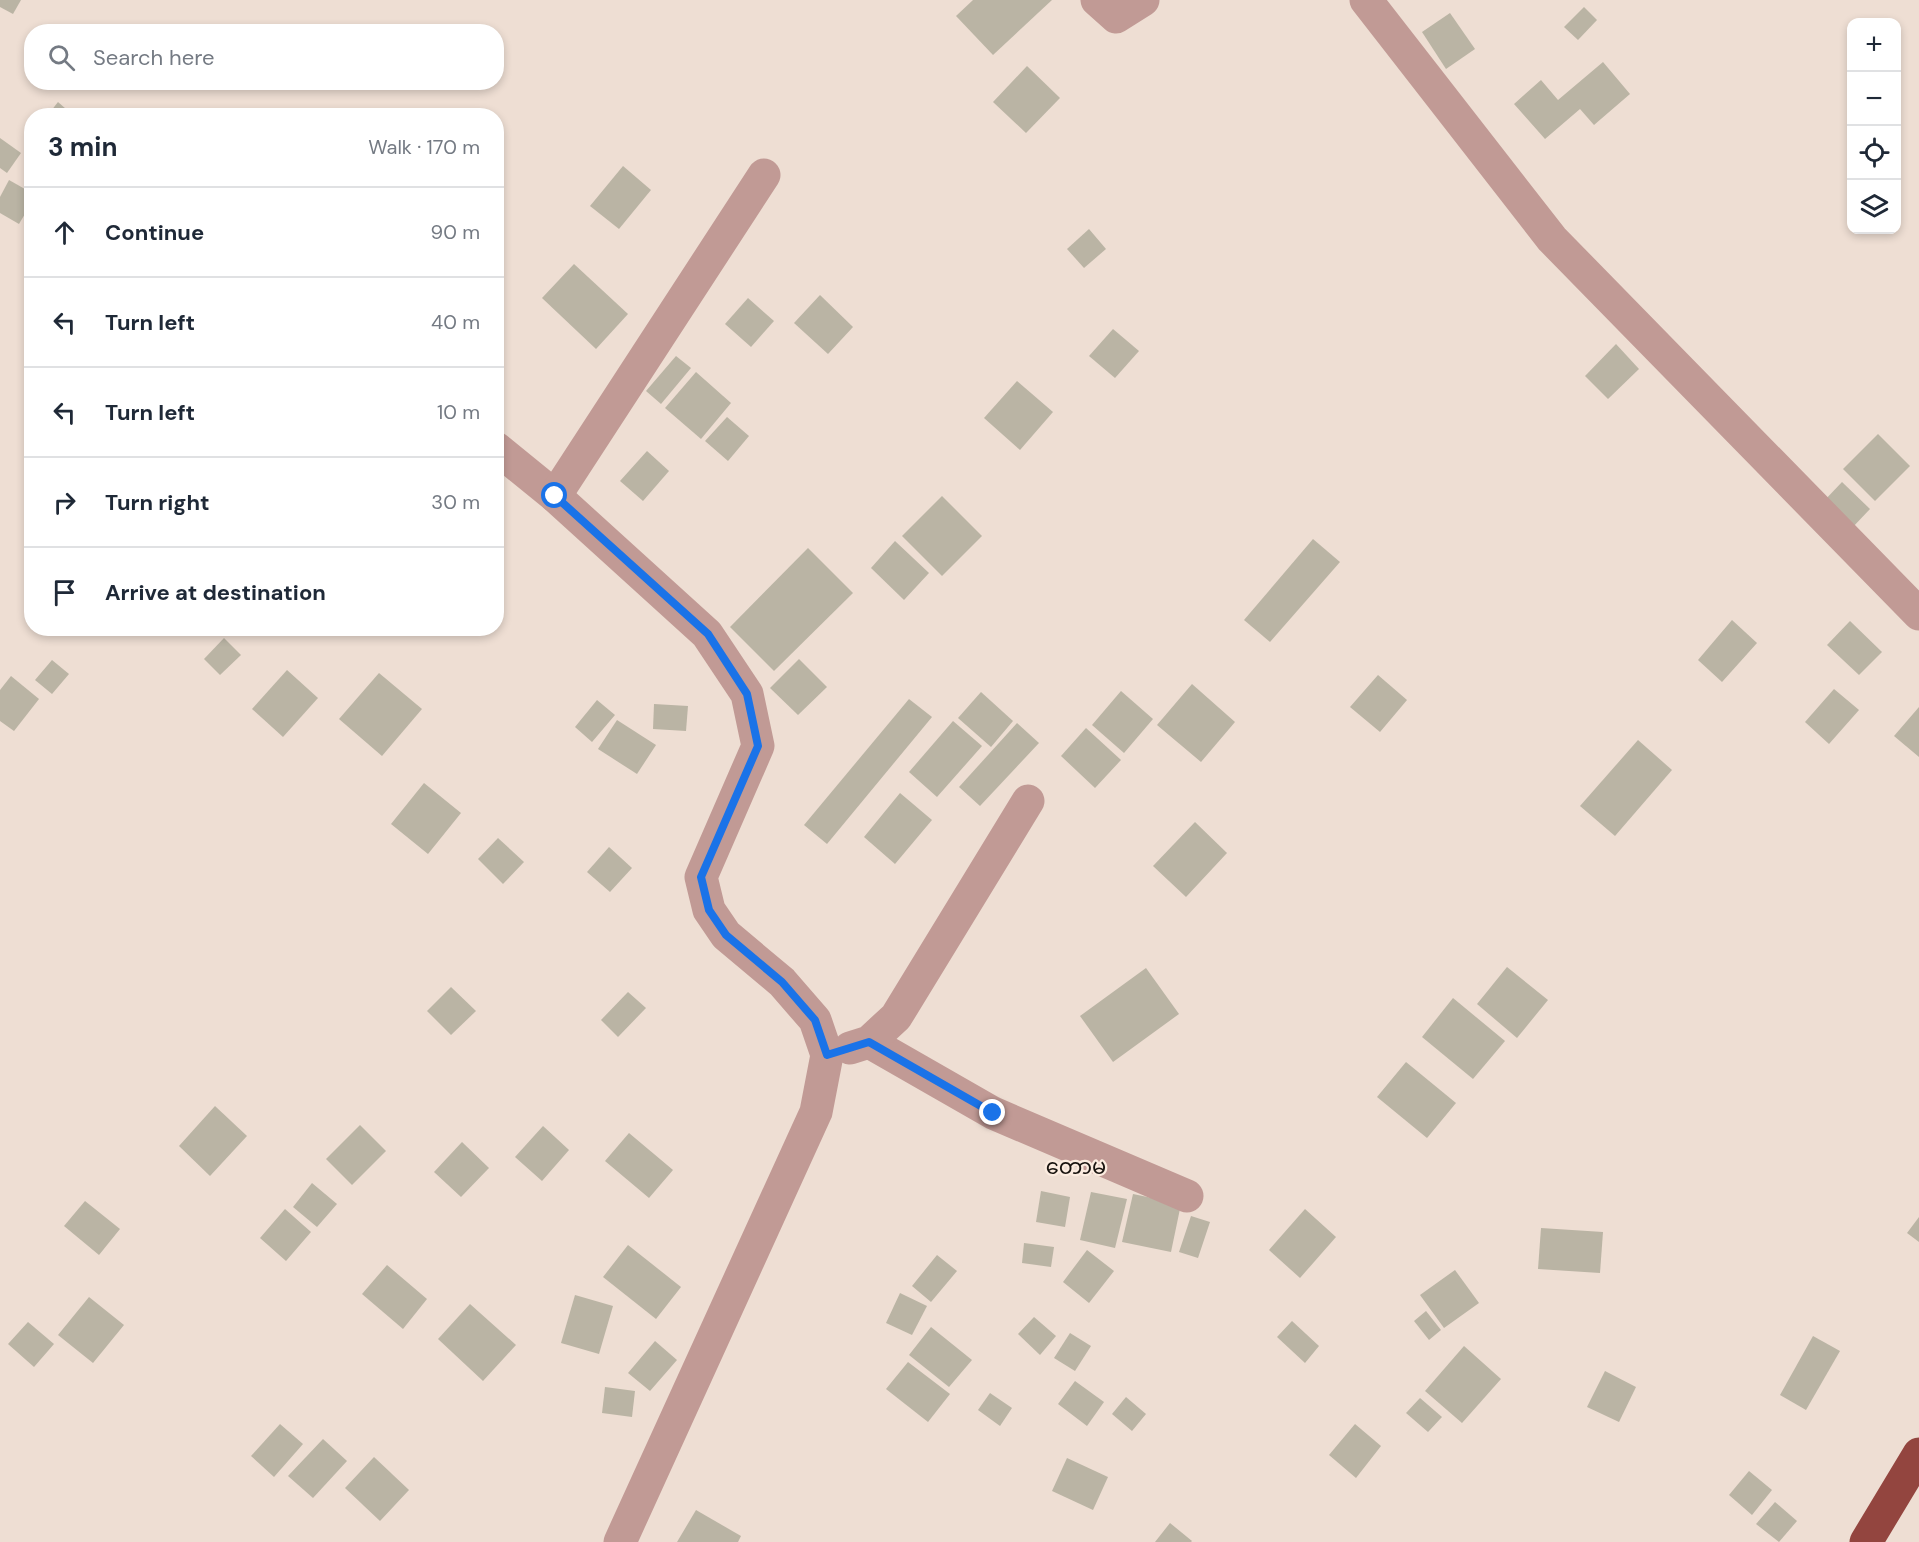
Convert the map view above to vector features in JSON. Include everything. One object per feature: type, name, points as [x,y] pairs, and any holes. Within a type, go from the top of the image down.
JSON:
[{"type":"highway","points":[[1866,1542],[1919,1454]]},
{"type":"street","points":[[1097,0],[1116,17],[1143,0]]},
{"type":"street","points":[[1366,0],[1552,238],[1919,614]]},
{"type":"street","points":[[555,496],[764,175]]},
{"type":"street","points":[[504,455],[555,496],[708,634],[747,694],[758,746],[701,877],[709,910],[726,935],[782,982],[815,1020],[827,1055],[816,1112],[620,1542]]},
{"type":"street","points":[[827,1055],[869,1042],[896,1017],[1028,801]]},
{"type":"street","points":[[869,1042],[993,1113],[1187,1196]]},
{"type":"building","points":[[0,0],[21,0],[13,14],[0,7]]},
{"type":"building","points":[[973,0],[1052,0],[993,55],[956,16]]},
{"type":"building","points":[[1584,7],[1597,20],[1578,40],[1564,27]]},
{"type":"building","points":[[1450,13],[1475,49],[1446,69],[1422,32]]},
{"type":"building","points":[[1603,62],[1630,94],[1594,125],[1580,109],[1545,139],[1514,104],[1541,80],[1558,100]]},
{"type":"building","points":[[1027,66],[1060,98],[1026,133],[993,102]]},
{"type":"building","points":[[58,102],[65,108],[53,108]]},
{"type":"building","points":[[0,138],[21,153],[7,173],[0,168]]},
{"type":"building","points":[[623,166],[651,190],[619,229],[590,206]]},
{"type":"building","points":[[9,180],[24,188],[24,216],[19,224],[0,213],[0,197]]},
{"type":"building","points":[[1089,229],[1106,249],[1084,268],[1067,249]]},
{"type":"building","points":[[574,264],[628,314],[596,349],[542,298]]},
{"type":"building","points":[[820,295],[853,327],[828,354],[794,323]]},
{"type":"building","points":[[748,298],[774,321],[751,347],[725,324]]},
{"type":"building","points":[[1113,329],[1139,351],[1115,378],[1089,356]]},
{"type":"building","points":[[1616,344],[1639,369],[1608,399],[1585,376]]},
{"type":"building","points":[[676,356],[691,368],[661,404],[646,391]]},
{"type":"building","points":[[696,372],[731,403],[701,439],[665,408]]},
{"type":"building","points":[[1017,381],[1053,412],[1020,450],[984,418]]},
{"type":"building","points":[[727,417],[749,436],[728,461],[705,441]]},
{"type":"building","points":[[1878,434],[1910,466],[1875,501],[1843,469]]},
{"type":"building","points":[[647,451],[669,471],[643,501],[620,481]]},
{"type":"building","points":[[1842,482],[1870,509],[1851,529],[1823,502]]},
{"type":"building","points":[[942,496],[982,536],[942,576],[902,536]]},
{"type":"building","points":[[1313,539],[1340,562],[1270,642],[1244,620]]},
{"type":"building","points":[[895,541],[929,573],[904,600],[871,568]]},
{"type":"building","points":[[808,548],[853,593],[774,671],[730,627]]},
{"type":"building","points":[[1732,620],[1757,643],[1722,682],[1698,660]]},
{"type":"building","points":[[1850,621],[1882,652],[1859,675],[1827,645]]},
{"type":"building","points":[[224,638],[241,655],[220,675],[204,659]]},
{"type":"building","points":[[799,659],[827,687],[798,715],[770,688]]},
{"type":"building","points":[[52,660],[69,674],[52,694],[35,680]]},
{"type":"building","points":[[287,670],[318,698],[283,737],[252,709]]},
{"type":"building","points":[[379,673],[422,709],[382,756],[339,719]]},
{"type":"building","points":[[1378,675],[1407,700],[1380,732],[1350,707]]},
{"type":"building","points":[[11,676],[39,699],[14,731],[0,721],[0,690]]},
{"type":"building","points":[[1192,684],[1235,722],[1201,762],[1157,725]]},
{"type":"building","points":[[1834,689],[1859,710],[1829,744],[1805,722]]},
{"type":"building","points":[[1121,691],[1153,719],[1124,753],[1092,725]]},
{"type":"building","points":[[981,692],[1013,721],[991,747],[958,718]]},
{"type":"building","points":[[909,699],[932,717],[827,844],[804,825]]},
{"type":"building","points":[[597,700],[615,715],[592,742],[575,727]]},
{"type":"building","points":[[654,704],[688,706],[686,731],[653,729]]},
{"type":"building","points":[[1919,707],[1919,757],[1894,736]]},
{"type":"building","points":[[617,720],[656,745],[637,774],[598,749]]},
{"type":"building","points":[[953,721],[982,746],[937,797],[909,772]]},
{"type":"building","points":[[1017,723],[1039,743],[980,806],[959,787]]},
{"type":"building","points":[[1086,728],[1121,760],[1095,788],[1061,756]]},
{"type":"building","points":[[1638,740],[1672,770],[1615,836],[1580,806]]},
{"type":"building","points":[[424,783],[461,813],[428,854],[391,824]]},
{"type":"building","points":[[900,793],[932,820],[895,864],[864,837]]},
{"type":"building","points":[[1195,822],[1227,853],[1186,897],[1153,866]]},
{"type":"building","points":[[498,838],[524,862],[503,884],[478,859]]},
{"type":"building","points":[[609,847],[632,868],[610,892],[587,872]]},
{"type":"building","points":[[1507,967],[1548,1000],[1517,1038],[1477,1004]]},
{"type":"building","points":[[1146,968],[1179,1014],[1113,1062],[1080,1016]]},
{"type":"building","points":[[451,987],[476,1011],[451,1035],[427,1011]]},
{"type":"building","points":[[628,992],[646,1008],[618,1037],[601,1020]]},
{"type":"building","points":[[1453,998],[1505,1041],[1473,1079],[1422,1037]]},
{"type":"building","points":[[1406,1062],[1456,1103],[1427,1138],[1377,1097]]},
{"type":"building","points":[[215,1106],[247,1136],[210,1176],[179,1146]]},
{"type":"building","points":[[360,1125],[386,1151],[352,1185],[326,1159]]},
{"type":"building","points":[[543,1126],[569,1150],[542,1181],[515,1157]]},
{"type":"building","points":[[629,1133],[673,1170],[649,1198],[605,1161]]},
{"type":"building","points":[[462,1142],[489,1168],[461,1197],[434,1172]]},
{"type":"building","points":[[312,1183],[337,1204],[317,1227],[293,1207]]},
{"type":"building","points":[[1041,1191],[1070,1197],[1065,1227],[1036,1222]]},
{"type":"building","points":[[1091,1192],[1127,1199],[1115,1248],[1080,1240]]},
{"type":"building","points":[[1133,1194],[1181,1204],[1171,1252],[1122,1242]]},
{"type":"building","points":[[85,1201],[120,1229],[99,1255],[64,1226]]},
{"type":"building","points":[[285,1209],[311,1232],[286,1261],[260,1238]]},
{"type":"building","points":[[1305,1209],[1336,1237],[1300,1278],[1269,1250]]},
{"type":"building","points":[[1191,1216],[1210,1222],[1198,1258],[1179,1252]]},
{"type":"building","points":[[1919,1217],[1919,1242],[1907,1233]]},
{"type":"building","points":[[1541,1228],[1603,1232],[1600,1273],[1538,1269]]},
{"type":"building","points":[[1024,1243],[1054,1247],[1051,1267],[1022,1263]]},
{"type":"building","points":[[628,1245],[681,1287],[656,1319],[603,1277]]},
{"type":"building","points":[[1087,1250],[1114,1271],[1089,1303],[1063,1282]]},
{"type":"building","points":[[937,1255],[957,1271],[931,1302],[912,1286]]},
{"type":"building","points":[[387,1265],[427,1299],[403,1329],[362,1294]]},
{"type":"building","points":[[1455,1270],[1479,1303],[1444,1328],[1420,1295]]},
{"type":"building","points":[[900,1293],[927,1306],[912,1335],[886,1323]]},
{"type":"building","points":[[575,1295],[613,1306],[599,1354],[561,1343]]},
{"type":"building","points":[[89,1297],[124,1325],[93,1363],[58,1335]]},
{"type":"building","points":[[470,1304],[516,1345],[483,1381],[438,1339]]},
{"type":"building","points":[[1426,1311],[1441,1330],[1429,1340],[1414,1321]]},
{"type":"building","points":[[1034,1317],[1056,1336],[1040,1355],[1018,1334]]},
{"type":"building","points":[[1292,1321],[1319,1346],[1305,1363],[1277,1337]]},
{"type":"building","points":[[28,1322],[54,1344],[34,1367],[8,1344]]},
{"type":"building","points":[[931,1327],[972,1360],[949,1387],[909,1355]]},
{"type":"building","points":[[1070,1333],[1091,1346],[1075,1371],[1054,1358]]},
{"type":"building","points":[[1813,1336],[1840,1351],[1806,1410],[1780,1395]]},
{"type":"building","points":[[655,1341],[677,1360],[650,1391],[628,1373]]},
{"type":"building","points":[[1464,1346],[1501,1379],[1462,1423],[1425,1391]]},
{"type":"building","points":[[908,1362],[950,1394],[928,1422],[886,1389]]},
{"type":"building","points":[[1605,1371],[1636,1387],[1619,1422],[1587,1407]]},
{"type":"building","points":[[1075,1381],[1104,1402],[1087,1426],[1058,1404]]},
{"type":"building","points":[[605,1387],[635,1391],[632,1417],[602,1413]]},
{"type":"building","points":[[990,1393],[1012,1408],[1000,1426],[978,1410]]},
{"type":"building","points":[[1126,1397],[1146,1414],[1132,1431],[1112,1414]]},
{"type":"building","points":[[1420,1398],[1442,1417],[1428,1432],[1406,1413]]},
{"type":"building","points":[[280,1424],[303,1444],[274,1477],[251,1456]]},
{"type":"building","points":[[1355,1424],[1381,1446],[1356,1478],[1329,1455]]},
{"type":"building","points":[[323,1439],[347,1461],[313,1498],[288,1476]]},
{"type":"building","points":[[374,1457],[409,1490],[380,1521],[345,1488]]},
{"type":"building","points":[[1067,1458],[1108,1477],[1093,1510],[1052,1491]]},
{"type":"building","points":[[1749,1471],[1772,1490],[1752,1515],[1729,1495]]},
{"type":"building","points":[[1775,1502],[1797,1521],[1779,1542],[1756,1524]]},
{"type":"building","points":[[696,1510],[741,1536],[738,1542],[677,1542]]},
{"type":"building","points":[[1170,1523],[1192,1541],[1155,1542]]},
{"type":"district","name":"တောမ","points":[[1076,1167]]},
{"type":"route","points":[[555,496],[708,634],[747,694],[758,746],[701,877],[709,910],[726,935],[782,982],[815,1020],[827,1055],[869,1042],[993,1113]]}]
